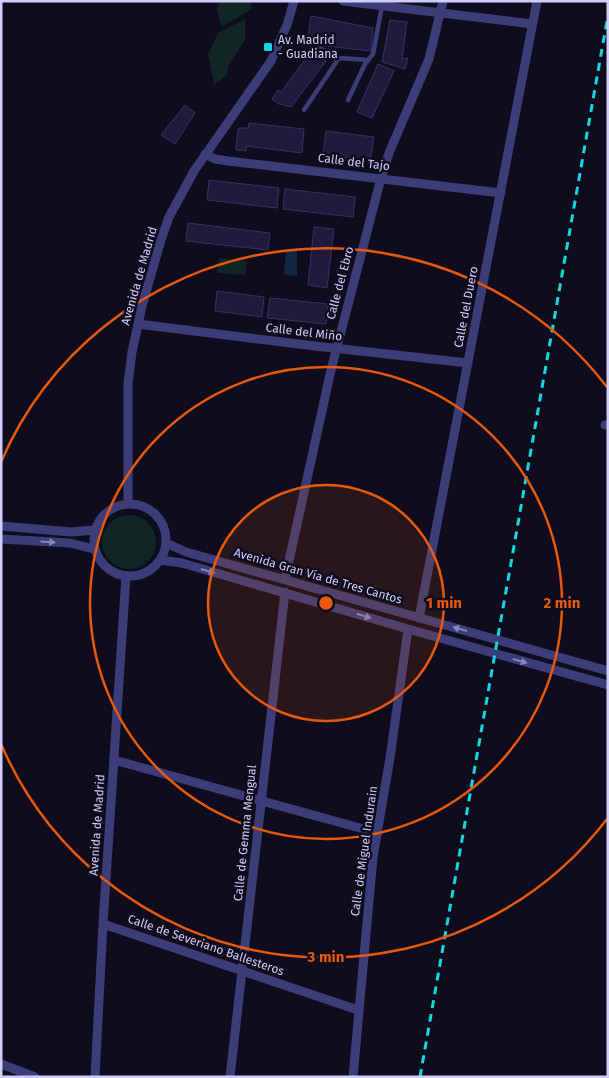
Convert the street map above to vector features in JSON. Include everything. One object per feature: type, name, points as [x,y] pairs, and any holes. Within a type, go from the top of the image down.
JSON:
[{"type":"street","name":"Avenida de Madrid","points":[[128,503],[128,383],[138,324],[160,240],[169,217],[194,171],[271,61],[287,24],[294,1]]},
{"type":"street","points":[[343,1],[532,24]]},
{"type":"street","name":"Calle del Ebro","points":[[285,579],[336,348],[381,178],[389,152],[428,59],[443,1]]},
{"type":"street","name":"Calle del Duero","points":[[419,618],[537,1]]},
{"type":"street","name":"Calle del Tajo","points":[[205,154],[228,161],[501,192]]},
{"type":"street","name":"Calle del Miño","points":[[138,324],[468,363]]},
{"type":"street","points":[[128,503],[147,507],[155,514],[162,522],[166,532],[166,543],[160,560],[153,567],[145,573],[126,576],[114,573],[105,567],[98,558],[94,548],[94,530],[106,512],[115,506],[128,503]]},
{"type":"street","points":[[1,526],[71,532],[94,530]]},
{"type":"street","points":[[1,539],[70,544],[94,548]]},
{"type":"street","name":"Avenida Gran Vía de Tres Cantos","points":[[166,543],[186,552],[608,671]]},
{"type":"street","name":"Avenida Gran Vía de Tres Cantos","points":[[160,560],[182,563],[608,685]]},
{"type":"street","name":"Avenida de Madrid","points":[[95,1077],[126,576]]},
{"type":"street","name":"Calle de Gemma Mengual","points":[[230,1077],[284,592]]},
{"type":"street","name":"Calle de Miguel Indurain","points":[[352,1077],[374,857],[408,629]]},
{"type":"street","points":[[114,760],[378,833]]},
{"type":"street","name":"Calle de Severiano Ballesteros","points":[[103,924],[358,1010]]},
{"type":"street","points":[[1,1064],[34,1077]]},
{"type":"lane","points":[[348,100],[368,60],[374,54],[382,6]]},
{"type":"lane","points":[[318,47],[339,58],[368,60]]},
{"type":"lane","points":[[304,110],[339,58]]},
{"type":"green space","points":[[219,1],[251,1],[252,9],[221,27],[217,9]]},
{"type":"green space","points":[[245,19],[245,40],[228,66],[227,75],[214,85],[208,54],[218,33]]},
{"type":"green space","points":[[219,258],[247,261],[245,275],[217,273]]},
{"type":"green space","points":[[129,515],[139,517],[148,523],[154,532],[156,542],[154,552],[148,561],[139,567],[129,569],[119,567],[110,561],[104,552],[102,542],[104,532],[110,523],[119,517]]},
{"type":"water","points":[[297,248],[297,276],[284,275],[286,249]]},
{"type":"building","points":[[311,16],[373,28],[371,51],[307,44]]},
{"type":"building","points":[[390,20],[407,22],[402,59],[408,58],[405,69],[382,62]]},
{"type":"building","points":[[312,50],[326,61],[291,107],[279,104],[272,99],[278,90],[281,92]]},
{"type":"building","points":[[378,64],[394,71],[372,118],[357,112]]},
{"type":"building","points":[[185,105],[195,113],[175,144],[161,135]]},
{"type":"building","points":[[249,123],[304,129],[302,153],[246,146],[246,151],[236,150],[238,129],[248,128]]},
{"type":"building","points":[[326,131],[374,137],[370,161],[323,155]]},
{"type":"building","points":[[209,180],[279,188],[277,208],[207,200]]},
{"type":"building","points":[[285,189],[355,197],[353,217],[283,209]]},
{"type":"building","points":[[188,223],[270,233],[268,250],[186,241]]},
{"type":"building","points":[[314,227],[334,229],[327,288],[308,285]]},
{"type":"building","points":[[217,291],[264,297],[262,317],[215,311]]},
{"type":"building","points":[[270,298],[328,304],[326,324],[267,318]]},
{"type":"railway","points":[[420,1077],[608,15]]},
{"type":"place","name":"Av. Madrid - Guadiana","points":[[268,47]]}]
